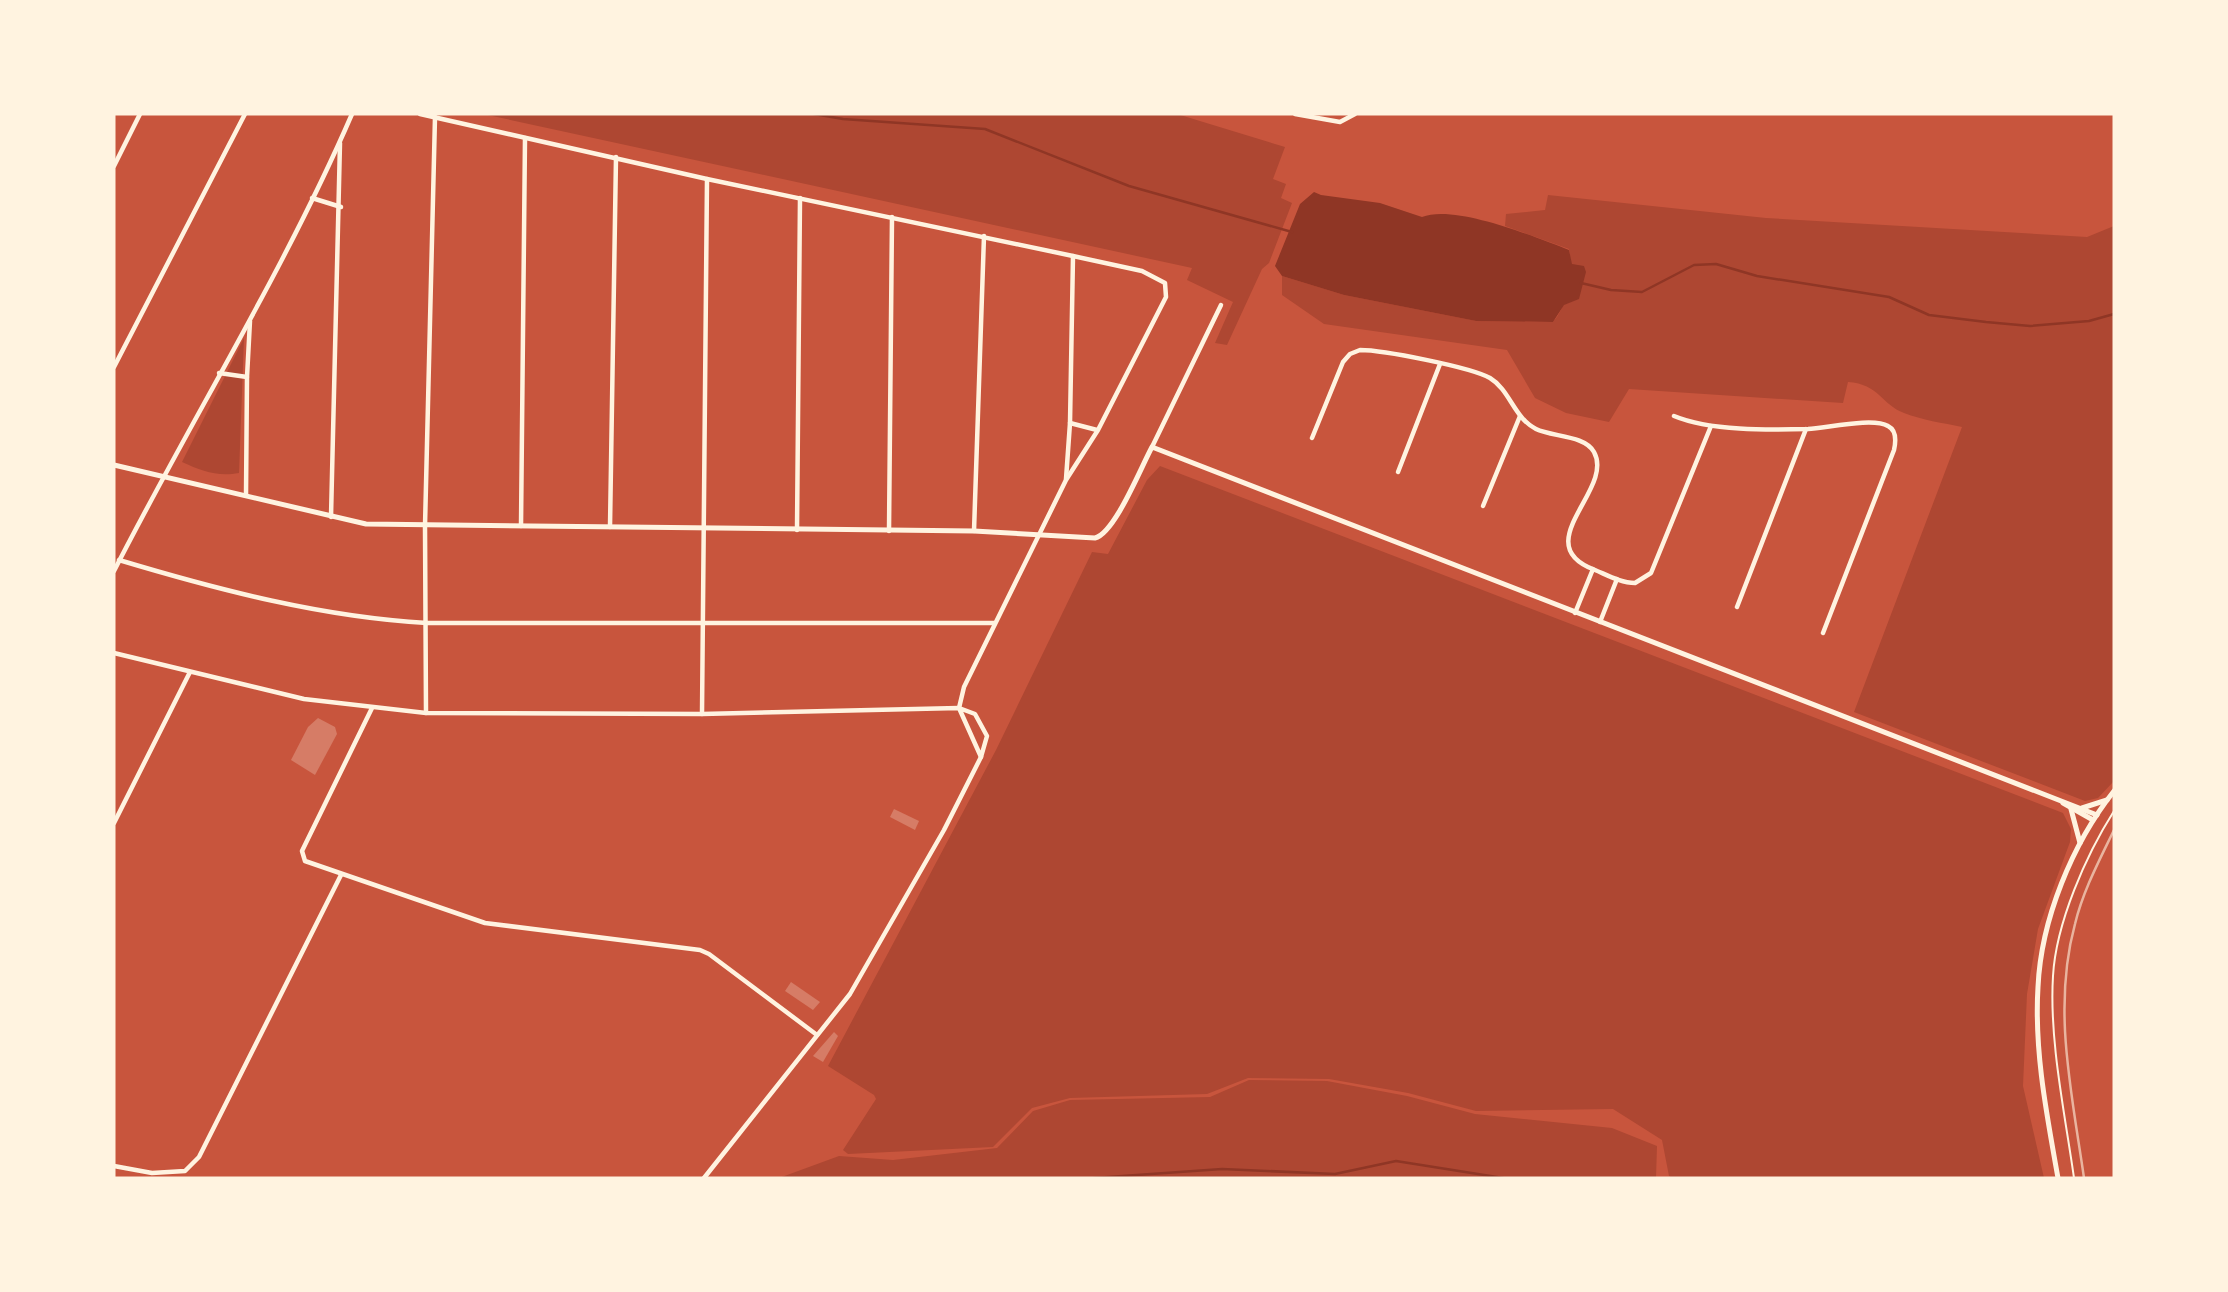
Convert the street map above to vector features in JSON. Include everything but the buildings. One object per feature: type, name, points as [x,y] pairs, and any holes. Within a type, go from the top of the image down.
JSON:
[{"type":"street","points":[[114,166],[140,114]]},
{"type":"street","points":[[114,367],[245,114]]},
{"type":"street","points":[[114,571],[251,318],[352,114]]},
{"type":"street","points":[[420,114],[707,179],[1073,256],[1158,277],[1165,282],[1166,297],[1098,430],[1066,480],[964,687],[959,708],[981,757]]},
{"type":"street","points":[[1296,114],[1340,122],[1355,114]]},
{"type":"street","points":[[426,713],[425,526],[435,117]]},
{"type":"street","points":[[521,526],[525,138]]},
{"type":"street","points":[[331,517],[341,207],[340,142]]},
{"type":"street","points":[[610,527],[616,157]]},
{"type":"street","points":[[702,714],[707,179]]},
{"type":"street","points":[[312,198],[341,207]]},
{"type":"street","points":[[797,530],[800,198]]},
{"type":"street","points":[[889,531],[892,217]]},
{"type":"street","points":[[974,531],[984,236]]},
{"type":"street","points":[[1066,480],[1070,423],[1073,256]]},
{"type":"street","points":[[114,465],[366,524],[703,530],[974,531],[1095,538],[1101,536],[1111,525],[1221,305]]},
{"type":"street","points":[[246,495],[247,377],[251,318]]},
{"type":"street","points":[[1312,438],[1350,354],[1374,350],[1490,378],[1520,416],[1546,434],[1587,444],[1594,452],[1596,471],[1568,539],[1569,554],[1577,564],[1628,583],[1641,581],[1651,573],[1711,426]]},
{"type":"street","points":[[1398,472],[1440,364]]},
{"type":"street","points":[[219,373],[247,377]]},
{"type":"street","points":[[1483,506],[1520,416]]},
{"type":"street","points":[[1674,416],[1711,426],[1806,429],[1877,422],[1890,426],[1895,437],[1894,450],[1823,632]]},
{"type":"street","points":[[1070,423],[1098,430]]},
{"type":"street","points":[[1737,607],[1806,429]]},
{"type":"street","points":[[1152,447],[2082,808],[2095,818]]},
{"type":"street","points":[[119,560],[270,600],[373,620],[427,623],[994,623]]},
{"type":"street","points":[[1575,613],[1593,569]]},
{"type":"street","points":[[1600,623],[1617,579]]},
{"type":"street","points":[[114,653],[304,699],[426,713],[702,714],[959,708],[975,714],[987,736],[981,757],[944,831],[863,974],[704,1178]]},
{"type":"street","points":[[114,823],[190,672]]},
{"type":"street","points":[[372,708],[302,855],[311,864],[485,923],[700,950],[817,1035]]},
{"type":"street","points":[[2058,1178],[2044,1091],[2038,985],[2053,909],[2081,845],[2095,818],[2114,791]]},
{"type":"street","points":[[2082,808],[2107,800]]},
{"type":"street","points":[[2061,801],[2071,809],[2095,818]]},
{"type":"street","points":[[2071,809],[2081,845]]},
{"type":"street","points":[[114,1166],[152,1173],[185,1171],[208,1142],[341,875]]},
{"type":"path","points":[[2074,1178],[2062,1089],[2053,973],[2079,878],[2114,811]]},
{"type":"shaded area","points":[[483,114],[1177,114],[1285,147],[1273,179],[1286,184],[1281,198],[1292,203],[1269,263],[1262,269],[1227,345],[1215,343],[1233,302],[1187,280],[1192,268]]},
{"type":"shaded area","points":[[1314,192],[1380,203],[1422,217],[1436,214],[1474,218],[1569,250],[1572,264],[1584,266],[1586,272],[1579,299],[1564,305],[1553,322],[1476,321],[1344,295],[1282,276],[1275,266],[1300,204]]},
{"type":"shaded area","points":[[1548,195],[1766,218],[2087,237],[2114,226],[2114,781],[2098,798],[2085,801],[1854,712],[1962,427],[1904,413],[1867,387],[1848,382],[1843,403],[1629,389],[1609,422],[1566,413],[1535,398],[1507,350],[1324,324],[1282,295],[1282,276],[1344,295],[1476,321],[1553,322],[1566,297],[1570,268],[1569,249],[1505,226],[1506,214],[1545,210]]},
{"type":"shaded area","points":[[244,338],[239,473],[217,474],[182,462]]},
{"type":"shaded area","points":[[1160,466],[2063,813],[2071,829],[2070,842],[2038,929],[2027,994],[2023,1086],[2044,1178],[1672,1178],[1669,1176],[1662,1140],[1613,1109],[1476,1111],[1408,1093],[1329,1079],[1248,1078],[1207,1094],[1070,1098],[1032,1108],[993,1147],[848,1154],[843,1150],[876,1099],[874,1095],[828,1066],[996,750],[1092,552],[1108,554],[1147,480]]},
{"type":"shaded area","points":[[1249,1080],[1327,1081],[1407,1096],[1475,1114],[1612,1128],[1657,1146],[1656,1178],[779,1178],[839,1156],[893,1160],[997,1148],[1033,1111],[1070,1100],[1210,1097]]},
{"type":"waterway","points":[[814,114],[843,119],[985,129],[1129,186],[1292,232]]},
{"type":"waterway","points":[[1581,283],[1611,290],[1642,292],[1694,265],[1716,264],[1757,276],[1889,297],[1929,315],[2030,326],[2089,321],[2114,314]]},
{"type":"waterway","points":[[1094,1178],[1222,1169],[1335,1174],[1396,1161],[1503,1178]]},
{"type":"railway","points":[[2084,1178],[2066,1051],[2065,987],[2068,956],[2078,912],[2114,830]]}]
